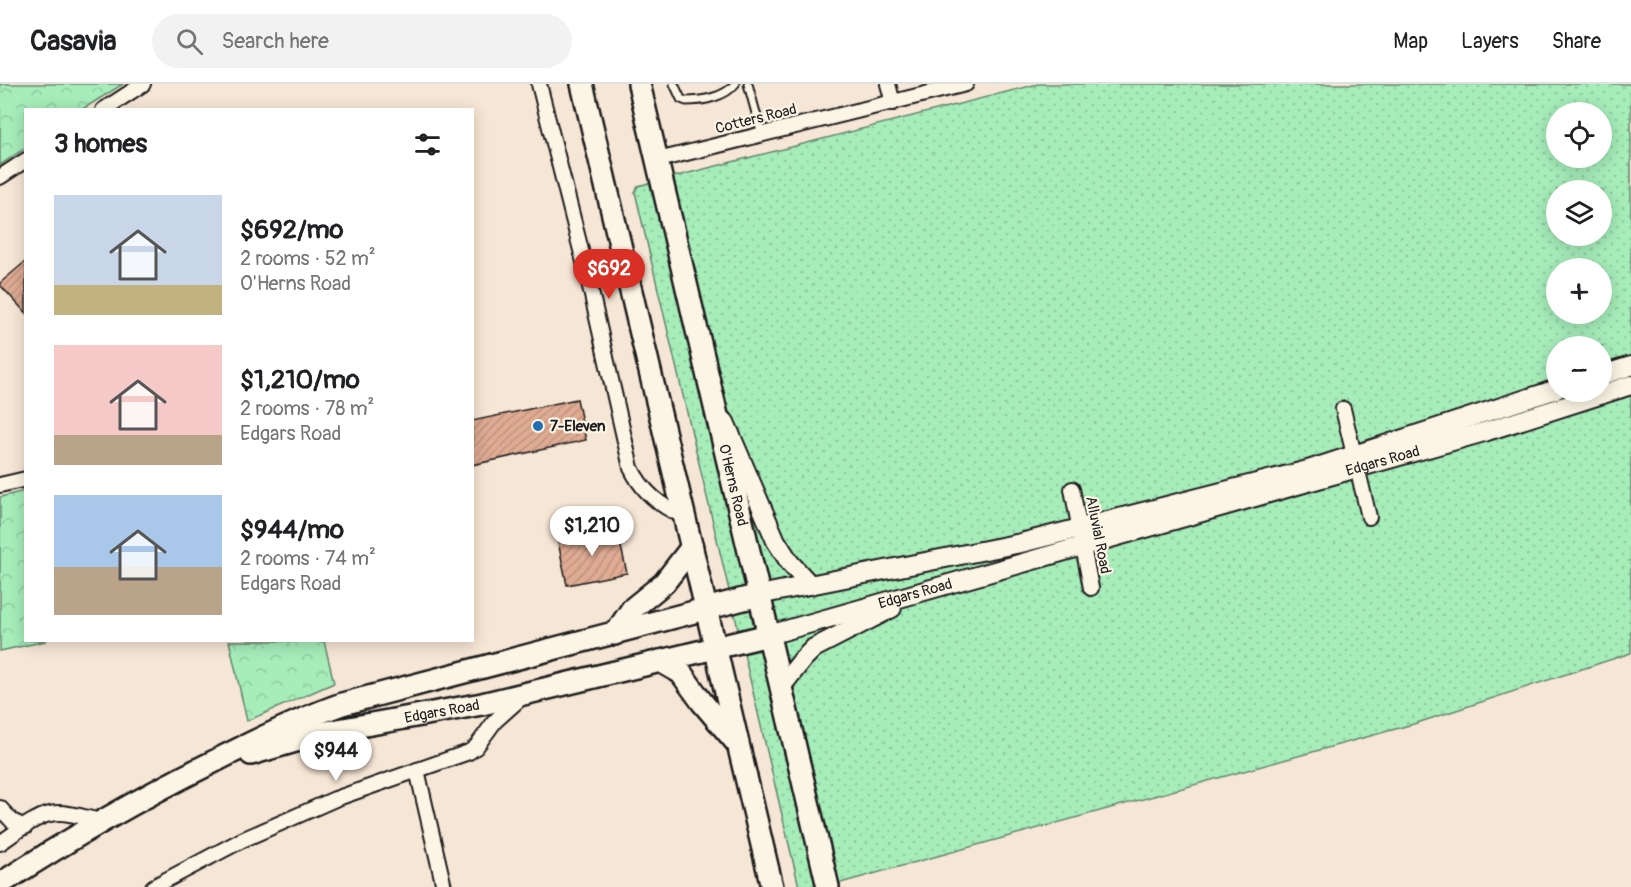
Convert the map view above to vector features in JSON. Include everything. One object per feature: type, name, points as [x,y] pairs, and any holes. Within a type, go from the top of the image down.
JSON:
[{"type":"main road","points":[[582,84],[772,887]]},
{"type":"main road","name":"O'Herns Road","points":[[639,84],[828,887]]},
{"type":"main road","points":[[1612,372],[1631,366]]},
{"type":"main road","name":"Edgars Road","points":[[190,773],[327,732],[482,704],[769,635],[926,591],[1081,538],[1357,461],[1484,432],[1631,385]]},
{"type":"main road","points":[[712,390],[776,541],[790,563],[810,585]]},
{"type":"main road","name":"Edgars Road","points":[[1357,461],[1546,393]]},
{"type":"main road","name":"Edgars Road","points":[[0,884],[100,821],[190,773],[282,727],[342,704],[759,595],[1021,543],[1081,538]]},
{"type":"main road","points":[[615,634],[632,609],[664,583],[692,547]]},
{"type":"main road","points":[[781,687],[814,648],[926,591]]},
{"type":"main road","points":[[660,661],[681,673],[738,744]]},
{"type":"street","points":[[124,104],[143,84]]},
{"type":"street","points":[[539,84],[588,278],[631,468],[644,488],[667,509],[684,516]]},
{"type":"street","points":[[888,84],[892,103]]},
{"type":"street","name":"Cotters Road","points":[[658,160],[966,84]]},
{"type":"street","points":[[0,177],[24,161]]},
{"type":"street","points":[[1343,409],[1369,518]]},
{"type":"street","points":[[0,485],[24,479]]},
{"type":"street","name":"Alluvial Road","points":[[1072,489],[1091,588]]},
{"type":"street","points":[[153,887],[242,840],[335,799],[469,752],[476,747],[495,721],[527,693]]},
{"type":"street","points":[[417,770],[444,887]]},
{"type":"street","points":[[0,808],[12,821],[25,827]]},
{"type":"street","points":[[0,843],[50,814],[60,813],[100,821]]},
{"type":"lane","points":[[674,84],[681,99],[693,101],[721,95],[735,84]]},
{"type":"lane","points":[[748,84],[762,135]]},
{"type":"green space","points":[[0,84],[123,84],[85,108],[24,108],[24,149],[0,165]]},
{"type":"green space","points":[[1038,84],[1631,84],[1631,653],[1417,723],[826,887],[799,887],[635,192],[638,186]]},
{"type":"green space","points":[[24,491],[24,642],[41,642],[0,651],[0,497]]},
{"type":"green space","points":[[229,642],[324,642],[334,683],[247,721]]},
{"type":"building","points":[[24,263],[24,311],[0,285]]},
{"type":"building","points":[[577,399],[586,440],[474,465],[474,421]]},
{"type":"building","points":[[617,529],[627,573],[567,585],[558,542]]},
{"type":"place","name":"7-Eleven","points":[[538,426]]}]
